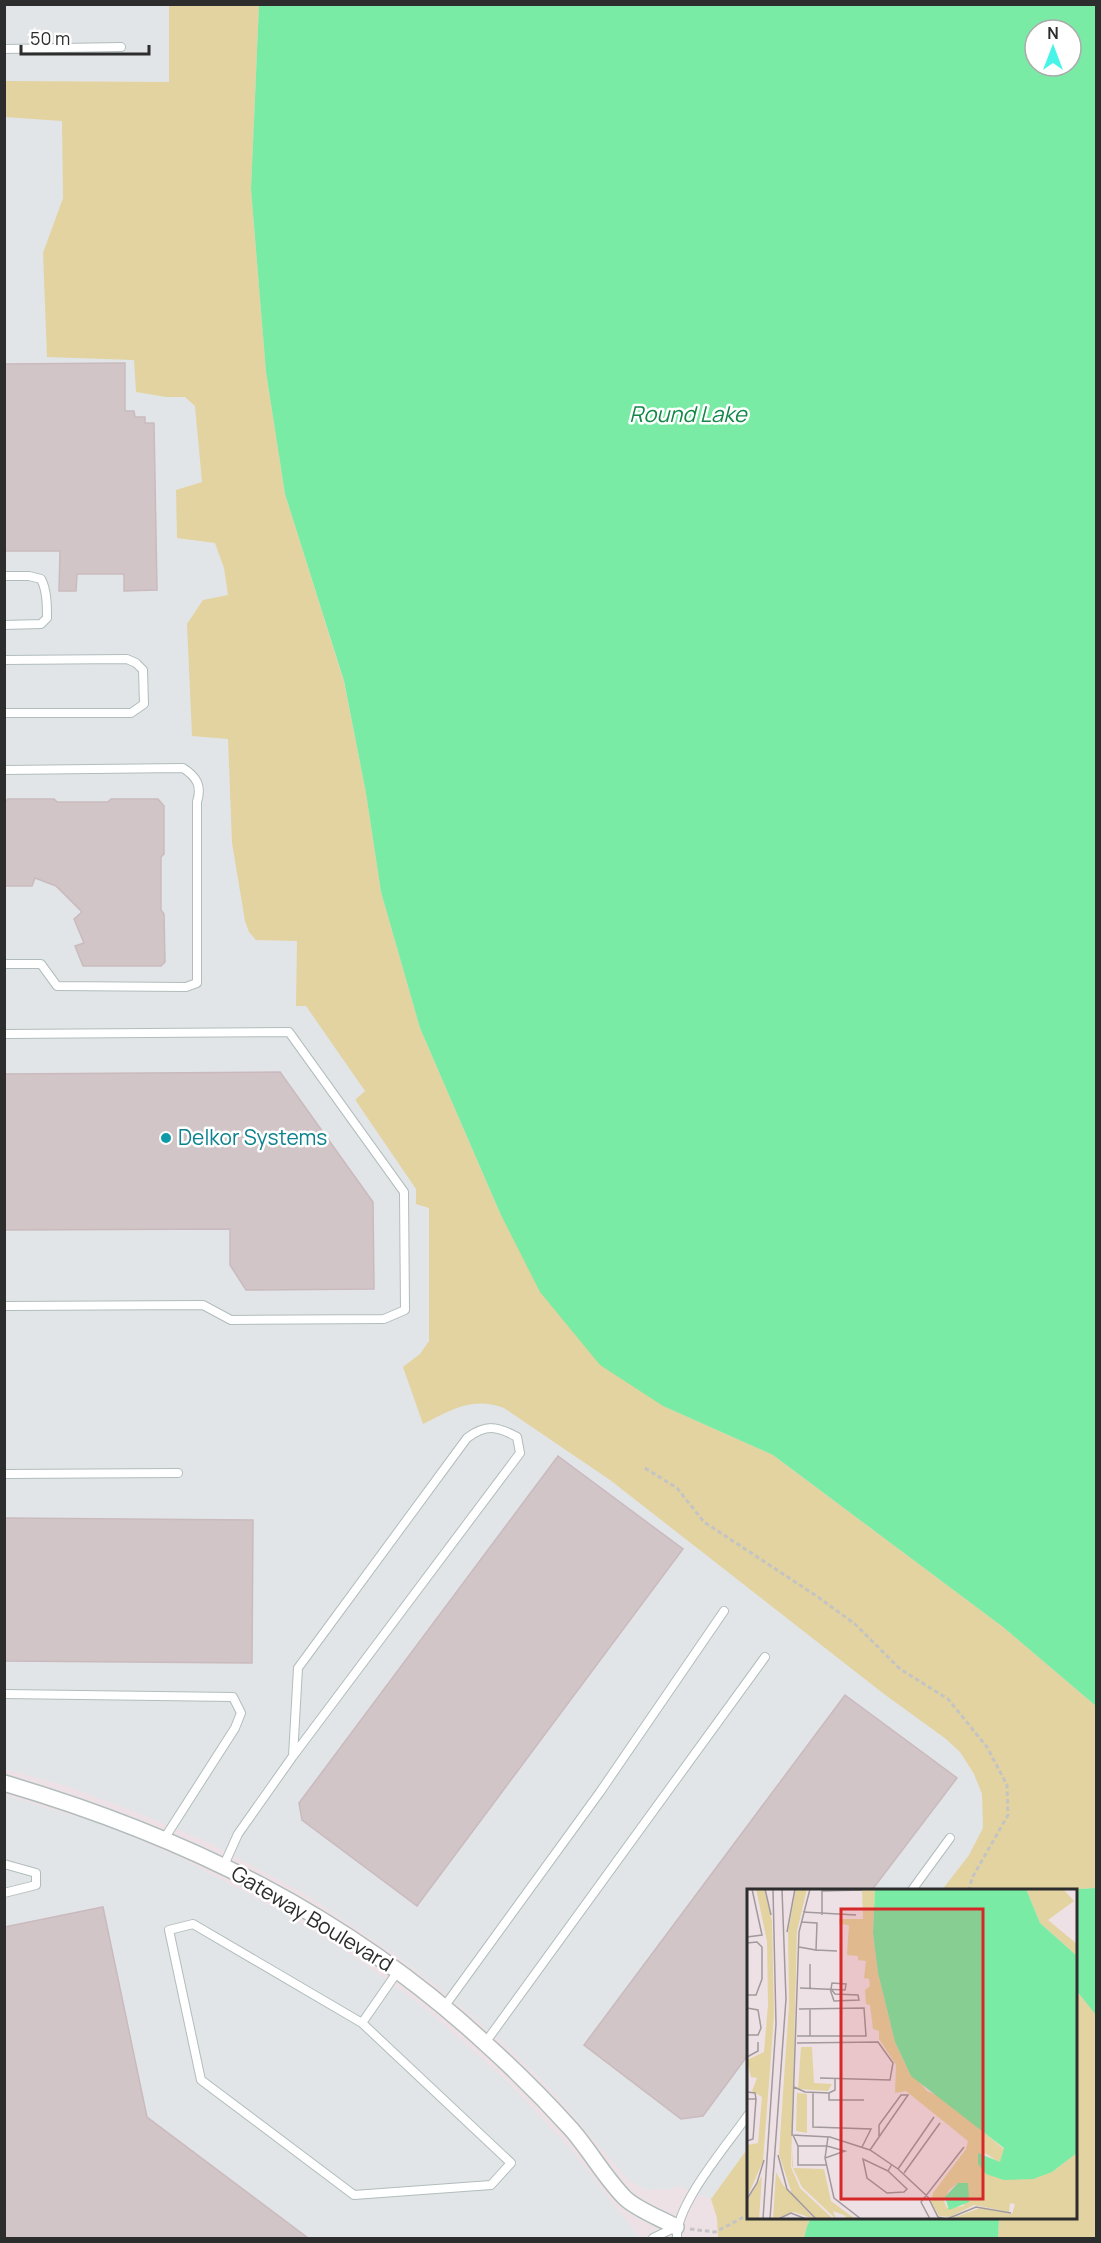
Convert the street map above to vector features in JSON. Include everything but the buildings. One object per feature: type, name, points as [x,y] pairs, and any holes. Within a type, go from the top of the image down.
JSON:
[{"type":"street","name":"Gateway Boulevard","points":[[4,1783],[126,1822],[224,1865],[287,1898],[345,1934],[398,1971],[485,2043],[573,2132],[627,2200],[677,2233]]},
{"type":"lane","points":[[4,49],[121,47]]},
{"type":"lane","points":[[4,576],[29,576],[41,579],[44,584],[47,618],[41,624],[4,625]]},
{"type":"lane","points":[[4,660],[127,659],[136,663],[143,670],[144,704],[131,713],[4,713]]},
{"type":"lane","points":[[4,770],[183,768],[194,776],[200,794],[197,802],[197,983],[186,987],[57,986],[41,964],[4,964]]},
{"type":"lane","points":[[4,1034],[289,1032],[404,1192],[405,1310],[384,1319],[231,1320],[203,1305],[4,1306]]},
{"type":"lane","points":[[224,1865],[238,1834],[293,1756],[520,1453],[517,1437],[501,1428],[480,1429],[467,1438],[298,1668],[293,1756]]},
{"type":"lane","points":[[4,1474],[178,1473]]},
{"type":"lane","points":[[444,2007],[600,1792],[724,1611]]},
{"type":"lane","points":[[485,2043],[765,1657]]},
{"type":"lane","points":[[4,1694],[233,1697],[241,1713],[235,1728],[164,1839]]},
{"type":"lane","points":[[913,1889],[950,1838]]},
{"type":"lane","points":[[4,1864],[36,1873],[36,1886],[4,1893]]},
{"type":"lane","points":[[193,1924],[362,2023],[512,2163],[491,2185],[354,2195],[201,2080],[168,1930],[193,1924]]},
{"type":"lane","points":[[362,2023],[398,1971]]},
{"type":"lane","points":[[653,2238],[677,2233],[696,2187],[747,2116]]},
{"type":"path","points":[[645,1468],[677,1488],[704,1522],[818,1597],[855,1624],[900,1669],[948,1699],[987,1748],[1007,1785],[1008,1815],[972,1878],[969,1889]]},
{"type":"path","points":[[677,2233],[716,2232],[747,2216]]},
{"type":"shaded area","points":[[5,5],[169,5],[169,82],[5,81]]},
{"type":"shaded area","points":[[169,5],[259,5],[251,189],[266,372],[285,494],[344,682],[366,793],[381,892],[420,1028],[500,1213],[663,1406],[773,1455],[1003,1627],[1096,1706],[1096,1888],[943,1889],[969,1855],[983,1828],[982,1794],[974,1774],[960,1752],[946,1739],[884,1694],[610,1480],[504,1408],[482,1403],[472,1404],[452,1410],[423,1424],[403,1367],[420,1354],[429,1341],[429,1208],[416,1204],[416,1189],[356,1101],[365,1091],[306,1006],[296,1006],[297,941],[256,940],[249,932],[245,921],[232,843],[228,739],[192,736],[187,624],[203,600],[228,595],[224,568],[215,543],[177,538],[176,490],[202,482],[195,406],[185,397],[166,397],[136,392],[134,360],[47,357],[43,253],[63,198],[62,121],[5,117],[4,81],[169,82]]},
{"type":"shaded area","points":[[4,117],[62,121],[63,198],[43,253],[166,397],[185,397],[195,406],[202,482],[178,538],[215,543],[224,568],[228,596],[192,736],[228,738],[232,843],[256,940],[297,941],[296,1006],[306,1006],[365,1091],[358,1096],[356,1101],[429,1208],[429,1341],[420,1354],[403,1367],[423,1424],[456,1407],[491,1403],[504,1408],[610,1480],[960,1752],[974,1774],[982,1794],[983,1828],[969,1855],[943,1889],[747,1889],[747,2149],[711,2199],[678,2186],[669,2189],[646,2190],[628,2180],[552,2091],[504,2044],[443,1991],[394,1954],[302,1892],[205,1841],[136,1812],[66,1786],[5,1769]]},
{"type":"shaded area","points":[[5,1795],[103,1825],[179,1857],[288,1915],[362,1962],[425,2008],[506,2080],[570,2148],[640,2238],[5,2238]]},
{"type":"shaded area","points":[[1077,1991],[1096,2015],[1096,2238],[998,2238],[999,2219],[1077,2219]]},
{"type":"shaded area","points":[[747,2149],[747,2219],[810,2219],[804,2238],[718,2238],[717,2218],[711,2199]]},
{"type":"water","name":"Round Lake","points":[[259,5],[1096,5],[1096,1706],[1003,1627],[773,1455],[663,1406],[600,1365],[540,1292],[500,1213],[420,1028],[381,892],[366,793],[344,681],[285,494],[266,372],[251,189]]},
{"type":"water","points":[[1096,1888],[1096,2015],[1077,1991],[1077,1889]]},
{"type":"water","points":[[810,2219],[999,2219],[998,2238],[804,2238]]},
{"type":"place","name":"Delkor Systems","points":[[166,1138]]}]
